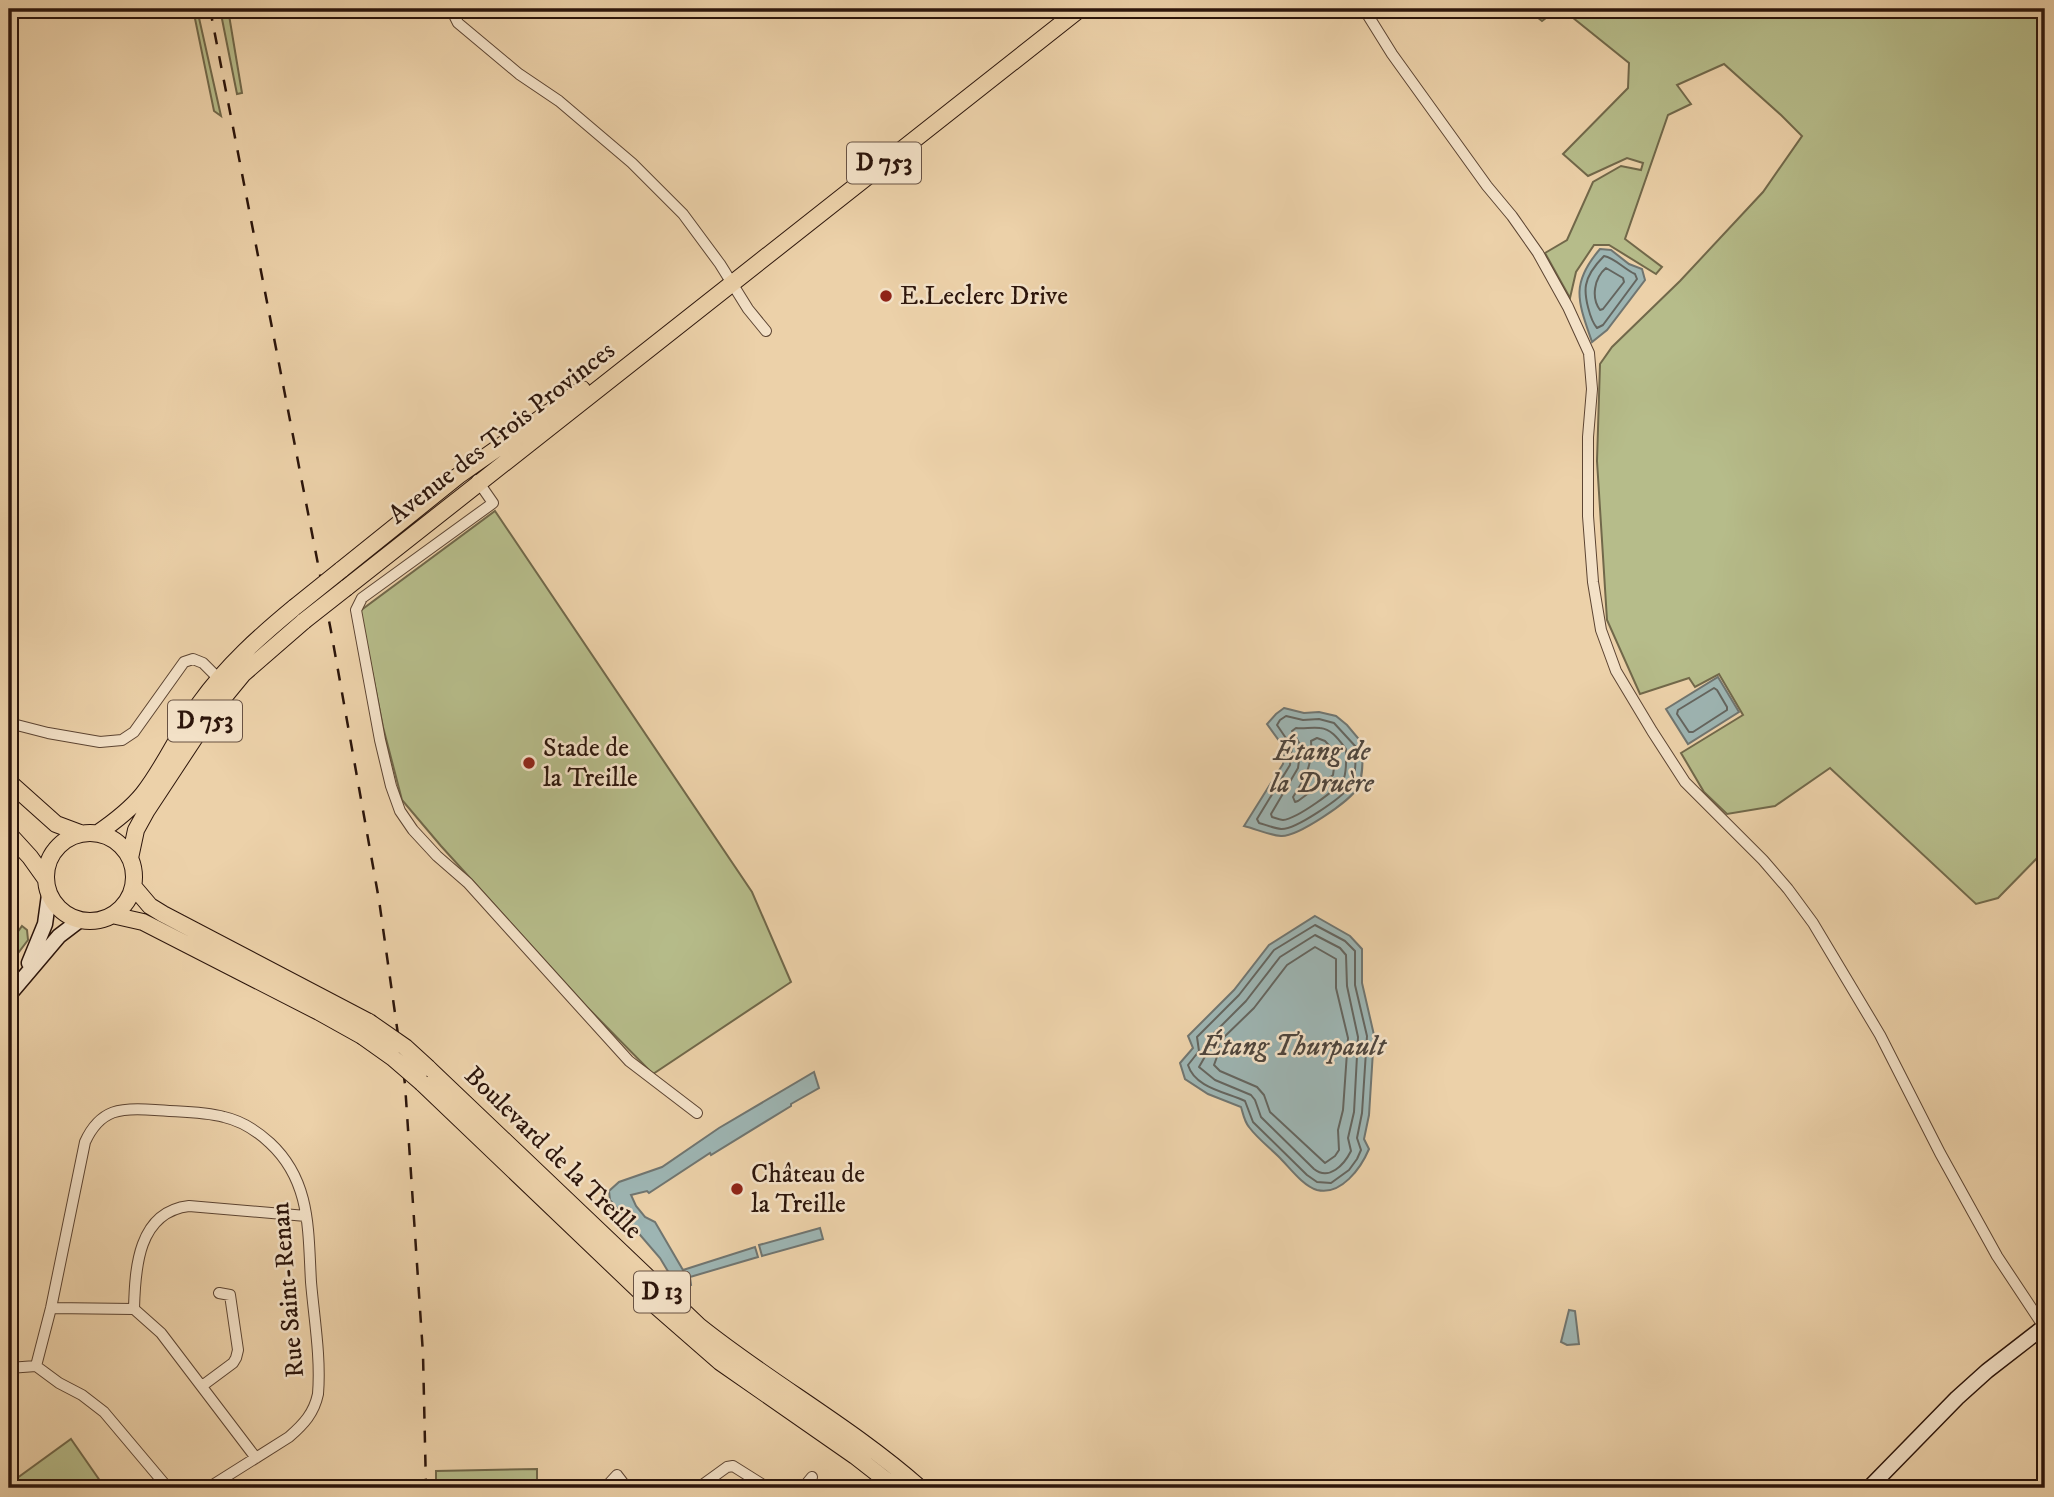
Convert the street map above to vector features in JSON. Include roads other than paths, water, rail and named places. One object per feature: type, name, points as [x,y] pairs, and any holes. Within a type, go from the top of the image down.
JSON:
[{"type":"main road","name":"Avenue des Trois Provinces","points":[[299,614],[346,588],[1080,9]]},
{"type":"main road","name":"Avenue des Trois Provinces","points":[[299,614],[341,570],[458,476],[688,317]]},
{"type":"main road","name":"D 753","points":[[98,833],[119,818],[142,794],[199,704],[245,650],[299,614]]},
{"type":"main road","name":"D 753","points":[[130,858],[136,830],[146,810],[211,713],[299,614]]},
{"type":"main road","points":[[9,782],[56,824],[80,833],[98,833],[121,846],[130,858],[134,874],[133,886],[125,903],[112,915],[101,919],[80,920],[69,915],[49,895]]},
{"type":"main road","points":[[18,983],[45,924],[49,895],[45,878],[47,863],[54,850],[66,839],[80,833]]},
{"type":"main road","points":[[9,835],[45,878]]},
{"type":"main road","name":"Boulevard de la Treille","points":[[133,886],[150,906],[365,1029]]},
{"type":"main road","name":"Boulevard de la Treille","points":[[112,915],[144,922],[319,1012],[405,1047],[425,1075],[649,1300],[700,1347],[896,1488]]},
{"type":"main road","points":[[9,995],[59,936],[80,920]]},
{"type":"main road","name":"Boulevard de la Treille","points":[[425,1075],[699,1326],[920,1488]]},
{"type":"main road","points":[[1869,1488],[1957,1398],[2045,1326]]},
{"type":"street","points":[[451,9],[458,23],[519,74],[559,101],[640,171],[683,214],[766,331]]},
{"type":"street","points":[[1364,9],[1392,54],[1538,253],[1568,307],[1588,353],[1592,389],[1588,437],[1588,516],[1593,582],[1601,631],[1616,671],[1685,782],[1763,860],[1813,923],[1880,1035],[1940,1153],[1997,1256],[2045,1326]]},
{"type":"street","points":[[458,476],[473,475],[493,503],[362,598],[356,610],[380,740],[400,811],[419,837],[468,883],[629,1061],[697,1113]]},
{"type":"street","points":[[9,723],[100,742],[122,740],[134,732],[184,662],[193,659],[203,663],[219,679]]},
{"type":"street","points":[[9,772],[27,797]]},
{"type":"street","name":"Rue Saint-Renan","points":[[36,1366],[51,1308],[85,1142],[92,1127],[102,1117],[134,1109],[223,1116],[247,1126],[273,1146],[291,1167],[301,1190],[306,1216],[319,1385],[316,1402],[307,1421],[300,1428],[208,1488]]},
{"type":"street","points":[[134,1309],[142,1244],[152,1224],[167,1212],[188,1206],[306,1216]]},
{"type":"street","points":[[202,1386],[233,1363],[238,1350],[230,1295],[219,1293]]},
{"type":"street","points":[[51,1308],[134,1309],[161,1333],[257,1458]]},
{"type":"street","points":[[9,1368],[36,1366],[59,1383],[82,1395],[104,1412],[167,1488]]},
{"type":"street","points":[[698,1488],[727,1467],[733,1466],[768,1488]]},
{"type":"street","points":[[605,1488],[617,1475],[627,1488]]},
{"type":"street","points":[[803,1488],[812,1477]]},
{"type":"water","points":[[1600,249],[1611,250],[1629,264],[1642,269],[1645,280],[1607,330],[1592,342],[1580,304],[1580,293],[1584,273]]},
{"type":"water","points":[[1718,677],[1739,712],[1688,744],[1666,709]]},
{"type":"water","name":"Étang de la Druère","points":[[1284,708],[1336,716],[1363,744],[1361,777],[1353,793],[1311,825],[1281,836],[1244,826],[1283,764],[1285,749],[1267,724]]},
{"type":"water","name":"Étang Thurpault","points":[[1315,916],[1350,936],[1362,949],[1362,983],[1374,1035],[1369,1115],[1364,1139],[1369,1149],[1349,1179],[1326,1191],[1312,1188],[1297,1176],[1252,1131],[1241,1107],[1208,1094],[1185,1079],[1180,1063],[1193,1048],[1188,1036],[1234,990],[1269,945]]},
{"type":"water","points":[[814,1072],[819,1088],[649,1193],[647,1191],[631,1195],[645,1217],[655,1222],[683,1270],[755,1247],[758,1257],[690,1277],[691,1285],[678,1288],[660,1258],[610,1200],[609,1191],[619,1182],[662,1167],[719,1128]]},
{"type":"water","points":[[820,1228],[823,1239],[762,1256],[759,1245]]},
{"type":"water","points":[[1569,1310],[1575,1311],[1579,1344],[1567,1345],[1561,1342]]},
{"type":"railway","points":[[210,9],[331,631],[379,900],[405,1084],[423,1354],[426,1488]]},
{"type":"place","name":"E.Leclerc Drive","points":[[886,296]]},
{"type":"place","name":"Stade de la Treille","points":[[529,763]]},
{"type":"place","name":"Château de la Treille","points":[[737,1189]]}]
